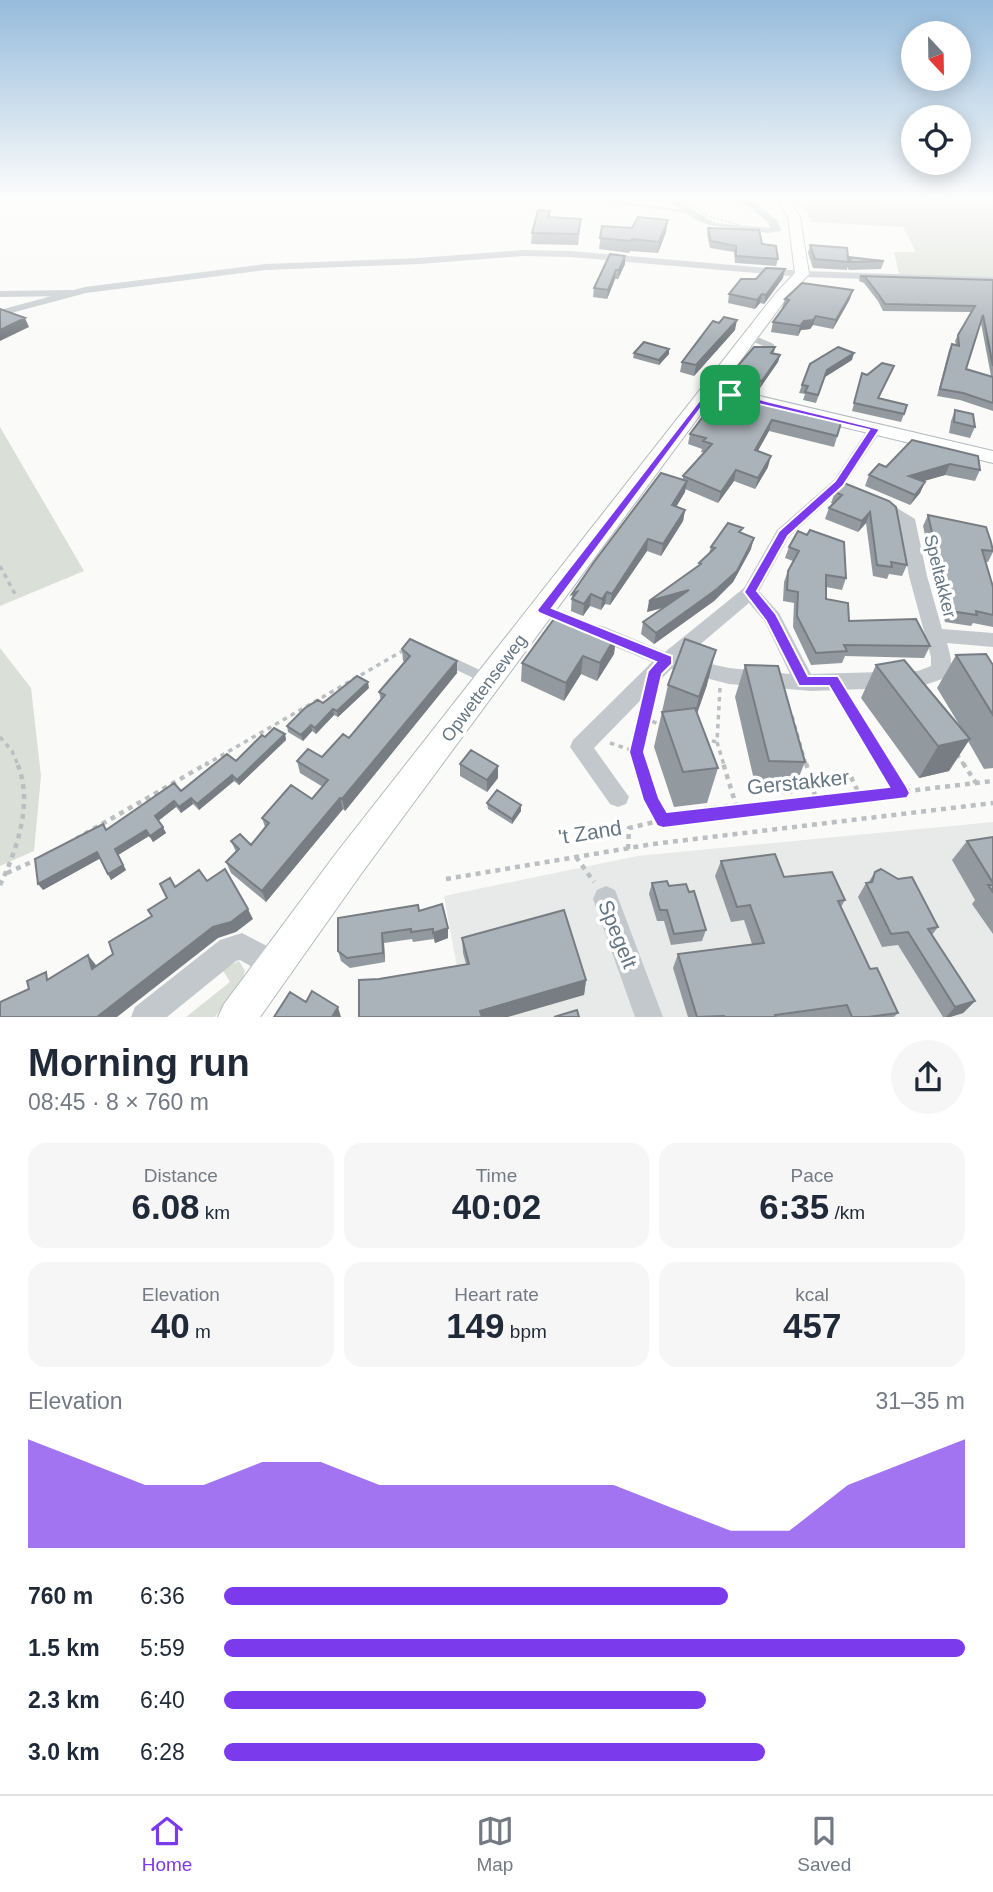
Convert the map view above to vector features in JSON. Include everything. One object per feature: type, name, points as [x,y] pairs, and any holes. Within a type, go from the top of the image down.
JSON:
[{"type":"street","points":[[798,247],[802,274]]},
{"type":"street","points":[[0,313],[74,293],[265,267],[419,261],[523,253],[571,254],[802,274],[993,280]]},
{"type":"street","name":"Opwettenseweg","points":[[237,1017],[490,681],[550,612],[710,390],[802,274]]},
{"type":"street","points":[[710,390],[993,457]]},
{"type":"street","points":[[618,797],[582,747],[661,666],[750,592],[783,534],[849,488],[875,429]]},
{"type":"street","name":"Speltakker","points":[[849,488],[892,508],[907,519],[918,576],[934,635]]},
{"type":"street","points":[[750,592],[772,618],[804,681]]},
{"type":"street","points":[[580,624],[661,666],[804,681],[907,680],[935,675],[941,671],[941,657],[934,635],[993,640]]},
{"type":"street","name":"Spegelt","points":[[606,899],[649,1017]]},
{"type":"street","points":[[145,1017],[229,949],[242,946],[274,965]]},
{"type":"lane","points":[[0,294],[74,293]]},
{"type":"lane","points":[[415,645],[490,681]]},
{"type":"path","points":[[0,566],[15,594]]},
{"type":"path","points":[[65,845],[415,645]]},
{"type":"path","points":[[661,666],[636,752],[651,800],[661,818],[736,805],[717,742],[718,706],[723,674]]},
{"type":"path","points":[[833,681],[901,793]]},
{"type":"path","points":[[792,715],[804,744],[809,780],[817,803]]},
{"type":"path","points":[[644,718],[668,728]]},
{"type":"path","points":[[0,737],[19,761],[23,796],[22,820],[7,873],[0,885]]},
{"type":"path","points":[[590,737],[636,752]]},
{"type":"path","points":[[691,737],[717,742]]},
{"type":"path","points":[[950,743],[976,783]]},
{"type":"path","points":[[851,777],[861,798]]},
{"type":"path","name":"Gerstakker","points":[[628,849],[629,828],[661,818],[861,798],[993,780]]},
{"type":"path","name":"'t Zand","points":[[446,879],[628,849],[993,803]]},
{"type":"path","name":"Spegelt","points":[[576,857],[606,899]]},
{"type":"path","points":[[7,873],[41,858]]},
{"type":"shaded area","points":[[914,247],[993,247],[993,278],[899,274],[894,252],[916,252]]},
{"type":"shaded area","points":[[0,427],[84,571],[0,606]]},
{"type":"shaded area","points":[[0,648],[31,688],[41,776],[34,851],[0,866]]},
{"type":"shaded area","points":[[993,822],[993,1017],[466,1017],[444,896],[637,856]]},
{"type":"shaded area","points":[[239,961],[245,971],[241,983],[215,1017],[186,1017],[230,982],[222,969]]},
{"type":"building","points":[[736,247],[776,247],[778,259],[736,256]]},
{"type":"building","points":[[811,247],[840,247],[847,248],[848,257],[884,261],[852,262],[848,258],[849,262],[815,259]]},
{"type":"building","points":[[610,254],[625,256],[608,290],[594,288]]},
{"type":"building","points":[[766,268],[785,269],[766,295],[762,294],[757,300],[729,294],[741,279],[756,279]]},
{"type":"building","points":[[860,276],[993,280],[993,366],[983,315],[966,369],[993,377],[993,403],[940,389],[952,344],[959,346],[958,335],[975,306],[885,304],[865,277]]},
{"type":"building","points":[[802,283],[853,290],[836,320],[816,316],[813,320],[804,321],[800,326],[773,322],[789,300],[785,299]]},
{"type":"building","points":[[0,309],[25,318],[0,330]]},
{"type":"building","points":[[724,317],[737,320],[696,365],[682,362],[713,321],[719,323]]},
{"type":"building","points":[[644,342],[669,349],[659,360],[634,353]]},
{"type":"building","points":[[754,347],[775,347],[771,353],[780,355],[762,381],[730,375]]},
{"type":"building","points":[[838,347],[854,353],[827,370],[818,395],[805,392],[808,386],[802,385],[810,364]]},
{"type":"building","points":[[882,363],[894,366],[878,398],[907,405],[904,414],[854,403],[862,373],[867,375]]},
{"type":"building","points":[[754,403],[841,423],[837,436],[772,420],[755,450],[771,456],[758,478],[736,470],[721,492],[683,476],[712,444],[703,441],[706,438],[690,434],[705,414]]},
{"type":"building","points":[[955,410],[973,414],[975,427],[954,422]]},
{"type":"building","points":[[912,440],[978,456],[980,470],[950,464],[909,476],[925,482],[915,495],[869,475],[879,464],[886,467]]},
{"type":"building","points":[[661,473],[687,481],[672,505],[685,510],[663,544],[648,539],[612,594],[607,592],[602,599],[591,594],[584,604],[572,599],[577,592],[572,594],[594,562]]},
{"type":"building","points":[[844,483],[889,501],[896,507],[907,565],[891,562],[892,567],[877,565],[870,512],[862,521],[829,508],[842,495],[835,492]]},
{"type":"building","points":[[928,515],[986,527],[993,551],[982,550],[993,587],[993,615],[976,611],[977,615],[950,611]]},
{"type":"building","points":[[728,523],[743,528],[739,532],[754,538],[737,571],[717,589],[656,633],[643,622],[689,590],[649,601],[701,564],[699,563],[715,548],[711,547]]},
{"type":"building","points":[[810,530],[844,542],[846,578],[826,575],[826,599],[848,603],[849,621],[916,619],[930,646],[844,645],[847,651],[816,653],[797,616],[798,592],[787,590],[788,571],[799,551],[789,547],[798,531],[807,535]]},
{"type":"building","points":[[559,612],[616,636],[600,663],[583,656],[566,683],[522,663]]},
{"type":"building","points":[[410,639],[457,661],[262,891],[226,862],[239,849],[231,841],[240,834],[251,845],[269,823],[262,818],[291,785],[312,799],[328,780],[297,761],[308,749],[322,757],[343,734],[349,738],[385,695],[379,692],[410,656],[402,649]]},
{"type":"building","points":[[685,639],[716,650],[699,697],[668,685]]},
{"type":"building","points":[[986,654],[993,665],[993,715],[956,655]]},
{"type":"building","points":[[904,660],[970,739],[938,746],[876,665]]},
{"type":"building","points":[[745,665],[778,666],[805,762],[769,761]]},
{"type":"building","points":[[357,676],[368,682],[337,711],[333,709],[315,728],[311,725],[301,735],[287,726],[305,708],[318,700],[323,703]]},
{"type":"building","points":[[695,708],[718,768],[683,772],[662,712]]},
{"type":"building","points":[[274,728],[285,734],[237,780],[232,775],[197,804],[191,798],[179,807],[174,801],[155,816],[163,827],[150,836],[146,830],[115,849],[123,865],[108,874],[97,852],[38,884],[35,859],[103,824],[106,830],[174,783],[181,791],[227,754],[236,761],[262,735],[265,737]]},
{"type":"building","points":[[471,750],[498,766],[487,780],[460,764]]},
{"type":"building","points":[[497,790],[521,805],[512,819],[487,803]]},
{"type":"building","points":[[993,837],[993,883],[967,841]]},
{"type":"building","points":[[775,854],[784,877],[832,872],[845,900],[838,901],[870,969],[877,968],[898,1013],[852,1017],[847,1005],[775,1015],[776,1017],[697,1017],[678,954],[764,943],[750,905],[737,907],[721,861]]},
{"type":"building","points":[[225,869],[248,909],[231,922],[213,927],[97,1017],[0,1017],[0,1002],[29,989],[27,981],[46,972],[47,980],[88,955],[92,969],[113,954],[109,942],[152,916],[148,910],[167,898],[160,884],[170,878],[175,887],[199,870],[207,881]]},
{"type":"building","points":[[881,869],[898,879],[912,877],[938,927],[928,929],[975,1001],[955,1007],[908,932],[891,934],[866,883],[872,882],[875,872]]},
{"type":"building","points":[[667,881],[669,886],[686,884],[689,892],[694,891],[706,930],[674,934],[667,910],[660,910],[652,883]]},
{"type":"building","points":[[442,904],[448,928],[433,933],[433,929],[411,932],[411,929],[382,933],[383,953],[347,958],[338,951],[338,918],[418,905],[419,911]]},
{"type":"building","points":[[564,910],[586,980],[480,1011],[482,1017],[359,1017],[359,980],[469,964],[462,938]]},
{"type":"building","points":[[312,991],[338,1007],[332,1017],[274,1017],[290,992],[306,1002]]},
{"type":"building","points":[[577,1010],[579,1017],[554,1017]]},
{"type":"route","points":[[710,390],[730,395],[875,429],[839,483],[783,534],[750,592],[772,618],[804,681],[833,681],[901,793],[663,820],[651,800],[636,752],[655,671],[667,660],[544,610],[710,390]]}]
